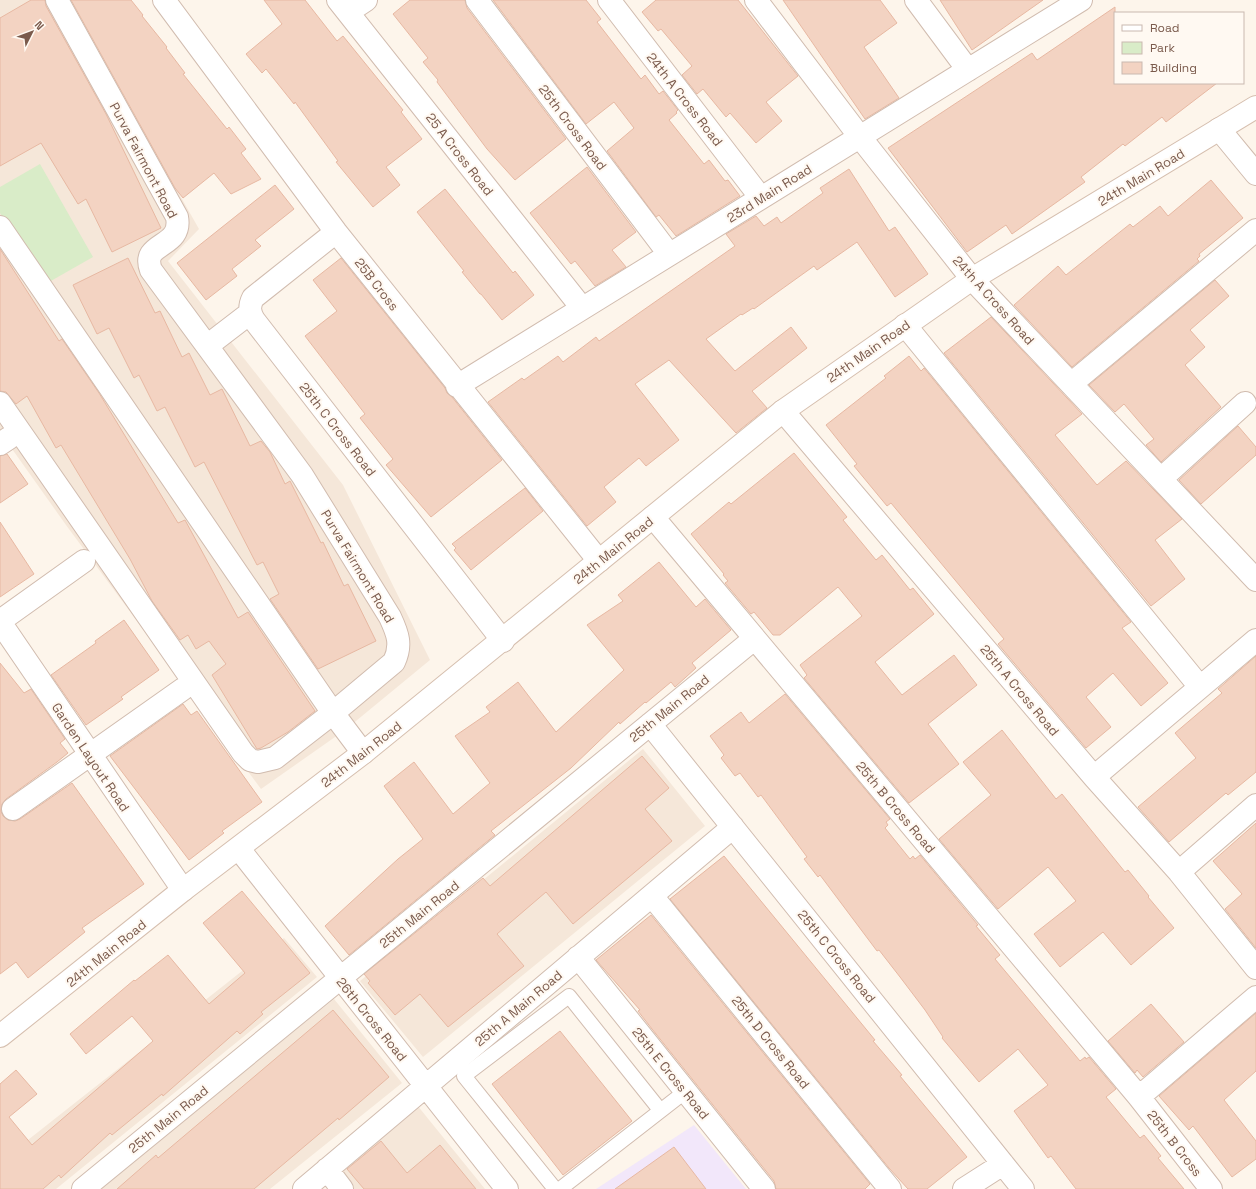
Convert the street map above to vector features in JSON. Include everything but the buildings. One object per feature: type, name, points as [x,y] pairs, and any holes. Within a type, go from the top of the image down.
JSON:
[{"type":"street","name":"Purva Fairmont Road","points":[[0,404],[238,746],[250,760],[258,762],[275,758],[333,713],[394,662],[400,644],[397,631],[390,617],[302,475],[154,275],[150,265],[152,252],[175,235],[178,226],[172,207],[57,0]]},
{"type":"street","name":"25B Cross","points":[[164,0],[336,232],[457,386],[599,562]]},
{"type":"street","points":[[343,6],[366,0]]},
{"type":"street","name":"25th Cross Road","points":[[477,0],[670,254]]},
{"type":"street","name":"24th A Cross Road","points":[[609,0],[761,198]]},
{"type":"street","name":"24th A Cross Road","points":[[756,0],[860,137],[972,278],[1071,384],[1162,478],[1256,580]]},
{"type":"street","points":[[916,0],[968,70]]},
{"type":"street","name":"23rd Main Road","points":[[457,386],[1077,1]]},
{"type":"street","name":"25 A Cross Road","points":[[343,6],[582,308]]},
{"type":"street","name":"24th Main Road","points":[[0,1036],[183,890],[239,849],[363,753],[503,641],[783,411],[972,278],[1256,107]]},
{"type":"street","points":[[1219,129],[1256,174]]},
{"type":"street","points":[[0,226],[333,713],[363,753]]},
{"type":"street","points":[[1071,384],[1256,230]]},
{"type":"street","points":[[207,346],[250,313],[250,305],[253,298],[336,232]]},
{"type":"street","name":"25th C Cross Road","points":[[250,313],[503,641]]},
{"type":"street","points":[[905,325],[1200,687]]},
{"type":"street","points":[[1162,478],[1245,403]]},
{"type":"street","name":"25th A Cross Road","points":[[783,411],[1094,777],[1179,872],[1256,968]]},
{"type":"street","name":"25th B Cross Road","points":[[653,517],[1139,1097]]},
{"type":"street","points":[[0,622],[84,561]]},
{"type":"street","name":"Garden Layout Road","points":[[0,622],[89,755],[183,890]]},
{"type":"street","name":"25th Main Road","points":[[83,1189],[754,639]]},
{"type":"street","points":[[1094,777],[1256,640]]},
{"type":"street","points":[[12,809],[183,689]]},
{"type":"street","name":"25th C Cross Road","points":[[650,724],[1023,1189]]},
{"type":"street","points":[[1179,872],[1256,805]]},
{"type":"street","name":"25th A Main Road","points":[[304,1189],[733,827]]},
{"type":"street","name":"26th Cross Road","points":[[239,849],[507,1189]]},
{"type":"street","name":"25th D Cross Road","points":[[652,896],[890,1189]]},
{"type":"street","name":"25th E Cross Road","points":[[578,958],[764,1189]]},
{"type":"street","points":[[1139,1097],[1256,997]]},
{"type":"street","name":"25th B Cross","points":[[1139,1097],[1211,1189]]},
{"type":"street","points":[[964,1189],[1002,1164]]},
{"type":"street","points":[[327,1169],[342,1189]]},
{"type":"lane","points":[[555,1189],[464,1076],[568,996],[660,1110]]},
{"type":"lane","points":[[560,1189],[686,1091]]},
{"type":"shaded area","points":[[0,0],[69,0],[199,229],[168,261],[343,485],[430,660],[345,730],[261,789],[66,525],[0,432]]},
{"type":"shaded area","points":[[643,749],[705,826],[423,1057],[360,981]]},
{"type":"shaded area","points":[[284,938],[317,977],[56,1189],[0,1189],[0,1162]]},
{"type":"shaded area","points":[[334,999],[402,1083],[270,1189],[99,1189]]},
{"type":"shaded area","points":[[417,1105],[485,1189],[353,1189],[338,1170]]},
{"type":"shaded area","points":[[694,1125],[746,1189],[596,1189]]},
{"type":"green space","points":[[40,164],[93,257],[42,286],[0,213],[0,187]]}]
